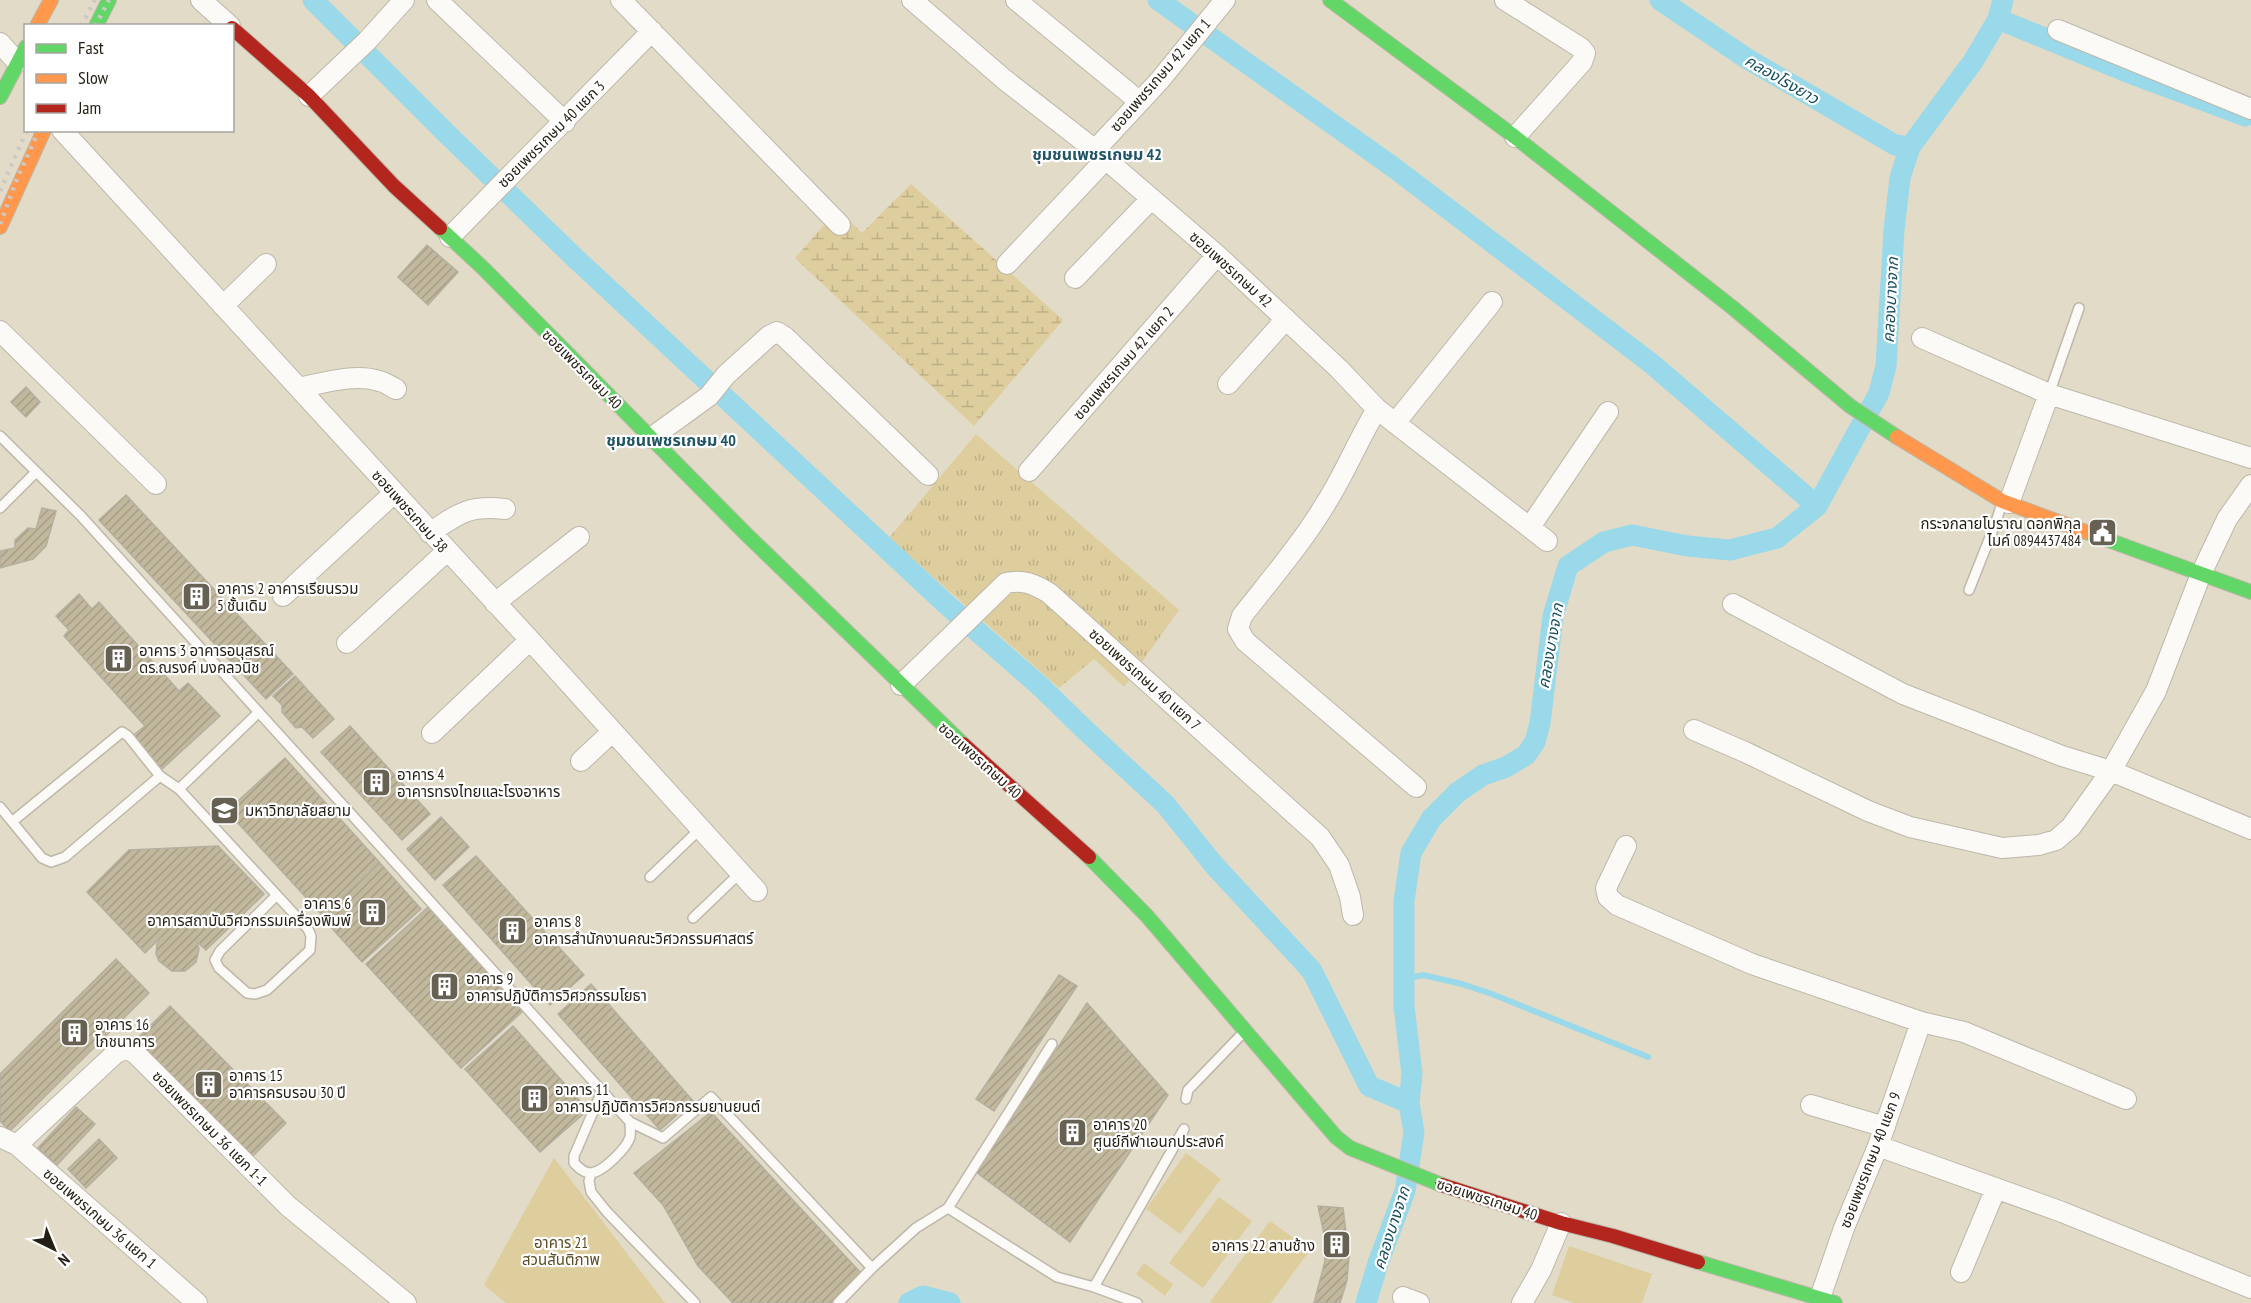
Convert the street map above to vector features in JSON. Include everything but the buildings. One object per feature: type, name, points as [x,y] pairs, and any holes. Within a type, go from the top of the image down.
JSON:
[{"type":"street","points":[[39,24],[51,0]]},
{"type":"street","points":[[97,24],[109,0]]},
{"type":"street","name":"ซอยเพชรเกษม 40","points":[[201,0],[228,24]]},
{"type":"street","points":[[309,96],[361,47],[404,0]]},
{"type":"street","points":[[437,0],[565,122]]},
{"type":"street","points":[[621,0],[840,225]]},
{"type":"street","name":"ซอยเพชรเกษม 42","points":[[912,0],[1217,255],[1286,319],[1377,410],[1547,541]]},
{"type":"street","points":[[1016,0],[1140,102]]},
{"type":"street","name":"ซอยเพชรเกษม 42 แยก 1","points":[[1007,264],[1100,155],[1140,102],[1225,0]]},
{"type":"street","points":[[1330,0],[1515,137],[1733,308],[1850,406],[1879,426],[2006,502],[2251,592]]},
{"type":"street","points":[[1505,0],[1581,48],[1585,53],[1582,62],[1515,137]]},
{"type":"street","name":"ซอยเพชรเกษม 40","points":[[234,30],[309,96],[394,186],[484,269],[651,438],[948,731],[1102,869],[1147,916],[1336,1137],[1350,1148],[1427,1180],[1561,1223],[1613,1236],[1827,1300]]},
{"type":"street","points":[[2058,30],[2251,109]]},
{"type":"street","name":"ซอยเพชรเกษม 40 แยก 3","points":[[450,237],[652,31]]},
{"type":"street","points":[[0,43],[21,55],[0,97]]},
{"type":"street","points":[[0,226],[43,132]]},
{"type":"street","name":"ซอยเพชรเกษม 38","points":[[64,132],[757,891]]},
{"type":"street","points":[[1075,279],[1151,199]]},
{"type":"street","name":"ซอยเพชรเกษม 42 แยก 2","points":[[1029,471],[1217,255]]},
{"type":"street","points":[[223,306],[266,264]]},
{"type":"street","points":[[1396,423],[1492,302]]},
{"type":"street","points":[[1228,384],[1286,319]]},
{"type":"street","points":[[0,331],[156,484]]},
{"type":"street","points":[[651,438],[714,390],[743,359],[769,336],[777,332],[785,337],[928,475]]},
{"type":"street","points":[[1922,338],[2049,394],[2251,458]]},
{"type":"street","points":[[299,388],[358,379],[377,380],[396,388]]},
{"type":"street","points":[[2006,502],[2049,394]]},
{"type":"street","points":[[1377,410],[1360,435],[1327,502],[1309,530],[1242,616],[1238,630],[1245,641],[1416,787]]},
{"type":"street","points":[[1530,527],[1608,412]]},
{"type":"street","points":[[1694,730],[1868,811],[1910,827],[2002,848],[2039,845],[2055,840],[2071,827],[2111,771],[2163,675],[2201,574],[2227,519],[2251,485]]},
{"type":"street","points":[[283,596],[394,493]]},
{"type":"street","points":[[430,533],[460,512],[486,507],[505,509]]},
{"type":"street","points":[[495,603],[579,537]]},
{"type":"street","points":[[348,643],[447,551]]},
{"type":"street","name":"ซอยเพชรเกษม 40 แยก 7","points":[[901,685],[1006,583],[1015,581],[1031,583],[1049,593],[1320,837],[1339,865],[1350,897],[1353,915]]},
{"type":"street","points":[[1733,604],[1903,694],[2062,756],[2111,771],[2251,829]]},
{"type":"street","points":[[432,732],[530,640]]},
{"type":"street","points":[[581,761],[612,732]]},
{"type":"street","points":[[1626,846],[1606,888],[1608,897],[1617,906],[1752,964],[1921,1022],[1964,1032],[2126,1099]]},
{"type":"street","name":"ซอยเพชรเกษม 40 แยก 9","points":[[1827,1300],[1844,1228],[1878,1146],[1921,1022]]},
{"type":"street","name":"ซอยเพชรเกษม 36 แยก 1-1","points":[[8,1141],[117,1052],[128,1049],[136,1054],[288,1206],[406,1303]]},
{"type":"street","points":[[1811,1105],[1885,1127]]},
{"type":"street","name":"ซอยเพชรเกษม 36 แยก 1","points":[[8,1141],[198,1303]]},
{"type":"street","points":[[1878,1146],[2061,1212],[2251,1288]]},
{"type":"street","points":[[1961,1272],[1996,1188]]},
{"type":"street","points":[[1522,1303],[1541,1270],[1561,1223]]},
{"type":"lane","points":[[2049,394],[2079,308]]},
{"type":"lane","points":[[0,436],[81,516],[630,1122],[663,1137],[711,1097],[872,1268]]},
{"type":"lane","points":[[0,508],[36,472]]},
{"type":"lane","points":[[1969,590],[2006,502]]},
{"type":"lane","points":[[179,789],[259,712]]},
{"type":"lane","points":[[13,821],[122,732],[128,736],[160,776],[179,789],[308,929],[311,936],[310,950],[267,990],[255,994],[247,993],[219,968],[215,960],[220,951],[276,896]]},
{"type":"lane","points":[[0,807],[42,858],[51,861],[65,857],[160,776]]},
{"type":"lane","points":[[650,877],[700,829]]},
{"type":"lane","points":[[693,918],[740,873]]},
{"type":"lane","points":[[1186,1099],[1188,1090],[1245,1031]]},
{"type":"lane","points":[[838,1303],[916,1228],[948,1208],[1052,1044]]},
{"type":"lane","points":[[602,1090],[574,1156],[574,1163],[581,1170],[591,1173],[600,1170],[623,1150],[630,1136],[630,1122]]},
{"type":"lane","points":[[1094,1287],[1184,1129]]},
{"type":"lane","points":[[591,1173],[589,1181],[591,1192],[607,1212],[695,1303]]},
{"type":"lane","points":[[948,1208],[1057,1277],[1094,1287],[1137,1303]]},
{"type":"green space","points":[[911,184],[1063,320],[974,426],[795,258],[838,209],[862,233]]},
{"type":"green space","points":[[976,434],[1179,610],[1124,687],[1094,659],[1059,688],[889,538]]},
{"type":"green space","points":[[1186,1153],[1221,1179],[1180,1234],[1146,1209]]},
{"type":"green space","name":"อาคาร 21 สวนสันติภาพ","points":[[554,1158],[665,1303],[506,1303],[484,1285]]},
{"type":"green space","points":[[1219,1197],[1252,1221],[1203,1288],[1169,1263]]},
{"type":"green space","points":[[1270,1221],[1310,1250],[1271,1303],[1210,1302]]},
{"type":"green space","points":[[1569,1246],[1652,1274],[1642,1303],[1574,1303],[1552,1295]]},
{"type":"green space","points":[[1144,1263],[1173,1284],[1165,1296],[1136,1274]]},
{"type":"waterway","points":[[313,0],[574,257],[946,604],[1041,687],[1165,804],[1214,865],[1312,971],[1369,1086],[1409,1103]]},
{"type":"waterway","points":[[1158,0],[1393,167],[1652,364],[1817,506]]},
{"type":"waterway","name":"คลองโรงยาว","points":[[1660,0],[1746,58],[1895,145],[1910,147]]},
{"type":"waterway","name":"คลองบางจาก","points":[[1366,1303],[1378,1263],[1405,1191],[1414,1132],[1409,1103],[1412,1074],[1404,1006],[1404,901],[1411,853],[1431,819],[1458,792],[1483,775],[1506,767],[1526,755],[1535,742],[1540,723],[1553,616],[1568,566],[1604,542],[1632,535],[1687,546],[1730,550],[1777,538],[1817,506],[1879,393],[1886,366],[1894,230],[1900,178],[1910,147],[1974,60],[1998,19],[2003,0]]},
{"type":"waterway","points":[[1998,19],[2132,74],[2245,116]]},
{"type":"waterway","points":[[1405,979],[1423,975],[1462,984],[1648,1057]]},
{"type":"waterway","name":"คลองบางจาก","points":[[909,1303],[923,1296],[950,1303]]},
{"type":"railway","points":[[82,24],[95,0]]},
{"type":"railway","points":[[96,24],[109,0]]},
{"type":"railway","points":[[0,191],[26,132]]},
{"type":"railway","points":[[0,224],[38,132]]},
{"type":"traffic: fast","points":[[97,24],[109,0]]},
{"type":"traffic: fast","points":[[1330,0],[1515,137],[1733,308],[1850,406],[1897,437]]},
{"type":"traffic: fast","points":[[0,97],[24,51]]},
{"type":"traffic: fast","points":[[440,228],[484,269],[746,534],[963,744]]},
{"type":"traffic: fast","points":[[2086,532],[2251,592]]},
{"type":"traffic: fast","points":[[1089,857],[1147,916],[1336,1137],[1350,1148],[1442,1185]]},
{"type":"traffic: fast","points":[[1698,1262],[1835,1303]]},
{"type":"traffic: slow","points":[[38,24],[51,0]]},
{"type":"traffic: slow","points":[[0,227],[43,132]]},
{"type":"traffic: slow","points":[[1897,437],[2002,501],[2086,532]]},
{"type":"traffic: jam","points":[[234,30],[309,96],[394,186],[440,228]]},
{"type":"traffic: jam","points":[[963,744],[1089,857]]},
{"type":"traffic: jam","points":[[1442,1185],[1561,1223],[1698,1262]]},
{"type":"place","name":"กระจกลายโบราณ ดอกพิกุล ไมค์ 0894437484","points":[[2102,532]]},
{"type":"place","name":"อาคาร 2 อาคารเรียนรวม 5 ชั้นเดิม","points":[[196,597]]},
{"type":"place","name":"อาคาร 3 อาคารอนุสรณ์ ดร.ณรงค์ มงคลวนิช","points":[[118,659]]},
{"type":"place","name":"อาคาร 4 อาคารทรงไทยและโรงอาหาร","points":[[376,783]]},
{"type":"place","name":"มหาวิทยาลัยสยาม","points":[[224,810]]},
{"type":"place","name":"อาคาร 6 อาคารสถาบันวิศวกรรมเครื่องพิมพ์","points":[[372,912]]},
{"type":"place","name":"อาคาร 8 อาคารสำนักงานคณะวิศวกรรมศาสตร์","points":[[513,930]]},
{"type":"place","name":"อาคาร 9 อาคารปฏิบัติการวิศวกรรมโยธา","points":[[445,987]]},
{"type":"place","name":"อาคาร 16 โภชนาคาร","points":[[74,1033]]},
{"type":"place","name":"อาคาร 15 อาคารครบรอบ 30 ปี","points":[[208,1084]]},
{"type":"place","name":"อาคาร 11 อาคารปฏิบัติการวิศวกรรมยานยนต์","points":[[534,1098]]},
{"type":"place","name":"อาคาร 20 ศูนย์กีฬาเอนกประสงค์","points":[[1072,1133]]},
{"type":"place","name":"อาคาร 22 ลานช้าง","points":[[1336,1245]]},
{"type":"district","name":"ชุมชนเพชรเกษม 42","points":[[1097,154]]},
{"type":"district","name":"ชุมชนเพชรเกษม 40","points":[[671,440]]}]
